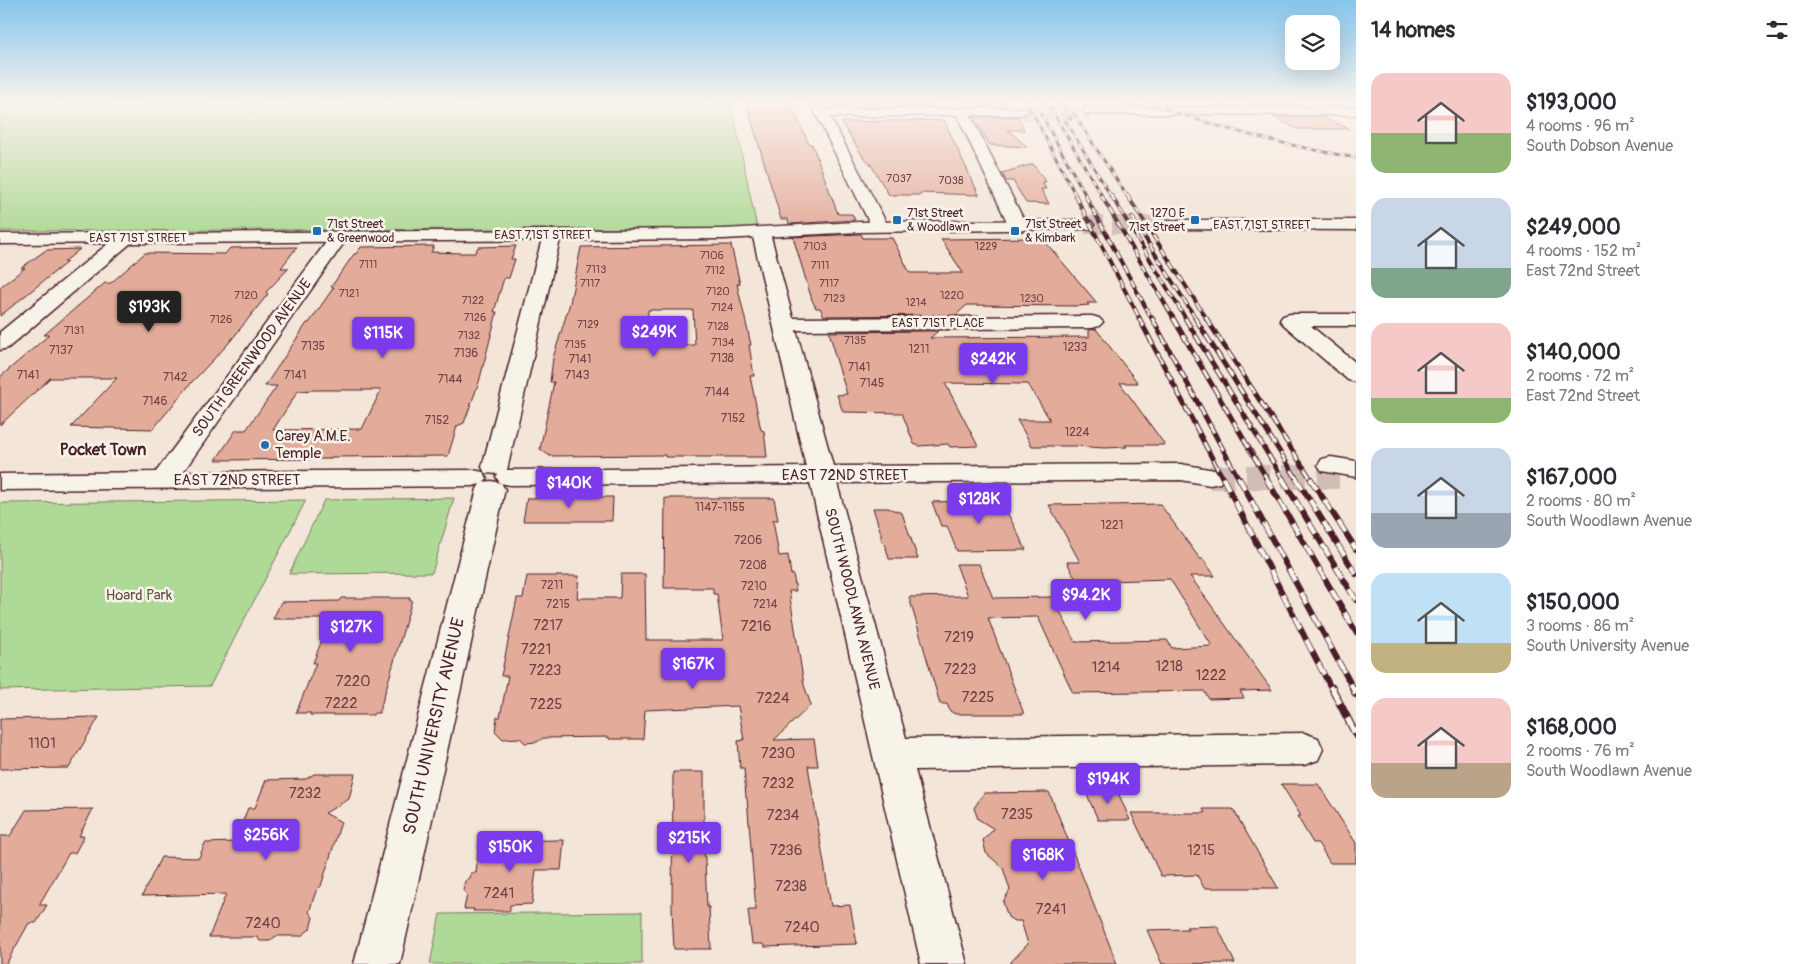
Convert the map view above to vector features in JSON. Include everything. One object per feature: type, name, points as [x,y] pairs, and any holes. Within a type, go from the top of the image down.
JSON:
[{"type":"street","points":[[838,147],[879,226]]},
{"type":"street","points":[[983,147],[1018,226]]},
{"type":"street","name":"EAST 71ST STREET","points":[[0,239],[761,233],[879,226],[1085,225]]},
{"type":"street","name":"EAST 71ST STREET","points":[[1168,225],[1356,225]]},
{"type":"street","name":"SOUTH WOODLAWN AVENUE","points":[[761,233],[944,964]]},
{"type":"street","name":"SOUTH UNIVERSITY AVENUE","points":[[377,964],[492,478],[552,235]]},
{"type":"street","name":"SOUTH GREENWOOD AVENUE","points":[[164,480],[339,237]]},
{"type":"street","points":[[0,343],[126,238]]},
{"type":"street","points":[[1356,320],[1290,320],[1356,375]]},
{"type":"street","name":"EAST 71ST PLACE","points":[[784,324],[1092,322]]},
{"type":"street","name":"EAST 72ND STREET","points":[[0,482],[1198,472]]},
{"type":"street","points":[[892,754],[1304,749]]},
{"type":"green space","points":[[0,147],[740,147],[757,228],[0,231]]},
{"type":"green space","points":[[454,498],[432,573],[289,574],[324,500]]},
{"type":"green space","name":"Hoard Park","points":[[306,500],[210,686],[0,690],[0,503]]},
{"type":"green space","points":[[642,912],[642,964],[430,964],[440,914]]},
{"type":"building","points":[[759,147],[813,147],[838,214],[852,214],[855,220],[789,224],[788,219],[781,219]]},
{"type":"building","points":[[857,147],[957,147],[979,195],[920,193],[921,195],[889,195],[870,163]]},
{"type":"building","points":[[1033,164],[1046,182],[1042,182],[1046,189],[1041,189],[1049,204],[1026,203],[1013,181],[1006,181],[1002,173]]},
{"type":"building","points":[[861,234],[863,238],[892,238],[910,273],[963,273],[941,239],[1042,238],[1097,303],[1087,303],[1089,305],[1078,306],[967,305],[956,315],[824,316],[820,308],[816,308],[812,300],[793,237]]},
{"type":"building","points":[[731,245],[740,284],[737,284],[751,345],[749,345],[754,376],[750,376],[761,430],[764,431],[767,457],[665,457],[665,455],[550,456],[540,449],[554,382],[550,382],[553,358],[570,303],[581,247]],"holes":[[[648,310],[693,310],[695,345],[646,346]]]},
{"type":"building","points":[[434,246],[431,252],[475,253],[478,247],[516,246],[511,259],[515,259],[509,278],[504,278],[494,312],[497,312],[479,382],[464,423],[457,426],[448,456],[216,460],[236,430],[246,430],[277,386],[265,386],[307,323],[309,323],[334,287],[331,287],[361,247]],"holes":[[[381,390],[362,429],[273,430],[298,391]]]},
{"type":"building","points":[[297,247],[281,268],[289,268],[266,292],[268,294],[228,344],[192,382],[153,429],[71,427],[117,378],[50,378],[0,425],[0,377],[49,335],[44,335],[105,283],[111,283],[145,253],[225,254],[230,248]]},
{"type":"building","points":[[80,249],[64,262],[67,262],[0,316],[0,287],[25,268],[21,268],[46,250]]},
{"type":"building","points":[[1096,329],[1138,383],[1120,383],[1165,445],[1125,445],[1127,447],[1104,448],[1032,446],[1017,420],[1050,420],[1028,384],[945,383],[978,446],[950,447],[948,444],[919,446],[914,444],[902,413],[843,412],[837,395],[847,394],[829,332],[938,331],[930,338],[1089,337],[1089,330]]},
{"type":"building","points":[[613,497],[612,521],[523,521],[527,498]]},
{"type":"building","points":[[665,498],[774,498],[778,520],[773,520],[779,556],[788,555],[791,575],[793,574],[796,591],[789,591],[804,685],[811,705],[774,740],[814,739],[818,766],[808,766],[831,906],[850,905],[857,944],[764,947],[763,944],[752,944],[748,910],[756,910],[744,768],[740,768],[738,741],[744,740],[738,706],[645,710],[643,739],[609,739],[609,737],[543,738],[537,742],[525,743],[520,738],[503,739],[495,731],[497,717],[500,717],[508,676],[501,676],[517,598],[523,598],[527,576],[579,576],[577,598],[620,598],[621,574],[645,574],[646,640],[723,640],[717,594],[713,594],[713,588],[664,588]]},
{"type":"building","points":[[1001,500],[1026,550],[957,551],[947,526],[941,526],[932,502]]},
{"type":"building","points":[[1160,504],[1200,559],[1203,559],[1215,576],[1190,576],[1272,690],[1240,691],[1244,698],[1209,699],[1204,691],[1073,693],[1038,617],[988,618],[1024,714],[955,714],[950,711],[947,704],[940,704],[909,597],[968,596],[956,564],[979,564],[993,598],[1053,597],[1075,642],[1167,640],[1172,648],[1212,646],[1170,579],[1077,582],[1067,562],[1080,562],[1049,505]]},
{"type":"building","points":[[873,508],[888,508],[902,513],[918,559],[889,559],[885,544],[881,539]]},
{"type":"building","points":[[341,598],[410,598],[409,600],[412,600],[379,713],[374,713],[373,715],[310,715],[311,713],[296,713],[316,663],[313,663],[330,619],[273,619],[281,602],[339,601]]},
{"type":"building","points":[[99,717],[69,768],[0,769],[0,719]]},
{"type":"building","points":[[673,772],[704,772],[704,839],[711,949],[674,949],[672,909]]},
{"type":"building","points":[[314,774],[355,774],[349,799],[325,813],[341,822],[321,886],[316,891],[309,912],[313,917],[310,929],[301,936],[276,936],[270,941],[260,941],[257,937],[209,937],[226,894],[142,896],[161,857],[199,858],[205,843],[235,842],[248,808],[255,808],[266,780],[306,779]]},
{"type":"building","points":[[1281,784],[1318,784],[1356,843],[1356,863],[1330,863],[1318,843],[1313,843],[1297,816],[1301,816]]},
{"type":"building","points":[[1085,790],[1117,790],[1130,820],[1098,820]]},
{"type":"building","points":[[1049,792],[1117,964],[1009,964],[1028,944],[1021,921],[1014,921],[1008,917],[1003,902],[1010,890],[1003,868],[986,853],[983,840],[994,829],[978,819],[974,808],[984,793]]},
{"type":"building","points":[[93,809],[79,836],[84,836],[75,853],[69,853],[39,905],[47,905],[36,923],[29,923],[6,964],[0,964],[0,836],[10,836],[26,810]]},
{"type":"building","points":[[1203,809],[1233,809],[1278,888],[1204,888],[1197,875],[1161,876],[1131,813],[1205,813]]},
{"type":"building","points":[[564,840],[561,870],[536,870],[532,904],[510,905],[510,911],[473,911],[474,909],[464,909],[467,895],[463,890],[465,881],[470,878],[471,873],[476,873],[479,841]]},
{"type":"building","points":[[1217,926],[1235,963],[1162,964],[1147,930],[1188,929],[1186,927]]},
{"type":"tunnel","points":[[1085,225],[1167,225]]},
{"type":"tunnel","points":[[1210,477],[1339,477]]},
{"type":"railway","points":[[1050,147],[1076,196]]},
{"type":"railway","points":[[1059,147],[1086,196]]},
{"type":"railway","points":[[1073,147],[1102,196]]},
{"type":"railway","points":[[1081,147],[1111,196]]},
{"type":"railway","points":[[1095,147],[1127,196]]},
{"type":"railway","points":[[1299,147],[1356,158]]},
{"type":"railway","points":[[1075,195],[1140,319]]},
{"type":"railway","points":[[1085,195],[1152,319]]},
{"type":"railway","points":[[1101,195],[1174,319]]},
{"type":"railway","points":[[1111,195],[1186,319]]},
{"type":"railway","points":[[1127,195],[1207,319]]},
{"type":"railway","points":[[1132,217],[1196,319]]},
{"type":"railway","points":[[1139,318],[1223,479]]},
{"type":"railway","points":[[1152,318],[1239,479]]},
{"type":"railway","points":[[1173,318],[1267,479]]},
{"type":"railway","points":[[1185,318],[1283,479]]},
{"type":"railway","points":[[1195,318],[1297,479]]},
{"type":"railway","points":[[1206,318],[1311,479]]},
{"type":"railway","points":[[1223,478],[1332,690]]},
{"type":"railway","points":[[1239,478],[1354,690]]},
{"type":"railway","points":[[1266,478],[1356,632]]},
{"type":"railway","points":[[1282,478],[1356,600]]},
{"type":"railway","points":[[1296,478],[1356,574]]},
{"type":"railway","points":[[1310,478],[1356,549]]},
{"type":"railway","points":[[1332,688],[1356,735]]},
{"type":"railway","points":[[1354,690],[1356,694]]},
{"type":"place","name":"71st Street & Woodlawn","points":[[897,220]]},
{"type":"place","name":"1270 E 71st Street","points":[[1195,220]]},
{"type":"place","name":"71st Street & Greenwood","points":[[317,231]]},
{"type":"place","name":"71st Street & Kimbark","points":[[1015,231]]},
{"type":"place","name":"Carey A.M.E. Temple","points":[[265,445]]},
{"type":"district","name":"Pocket Town","points":[[103,450]]}]
